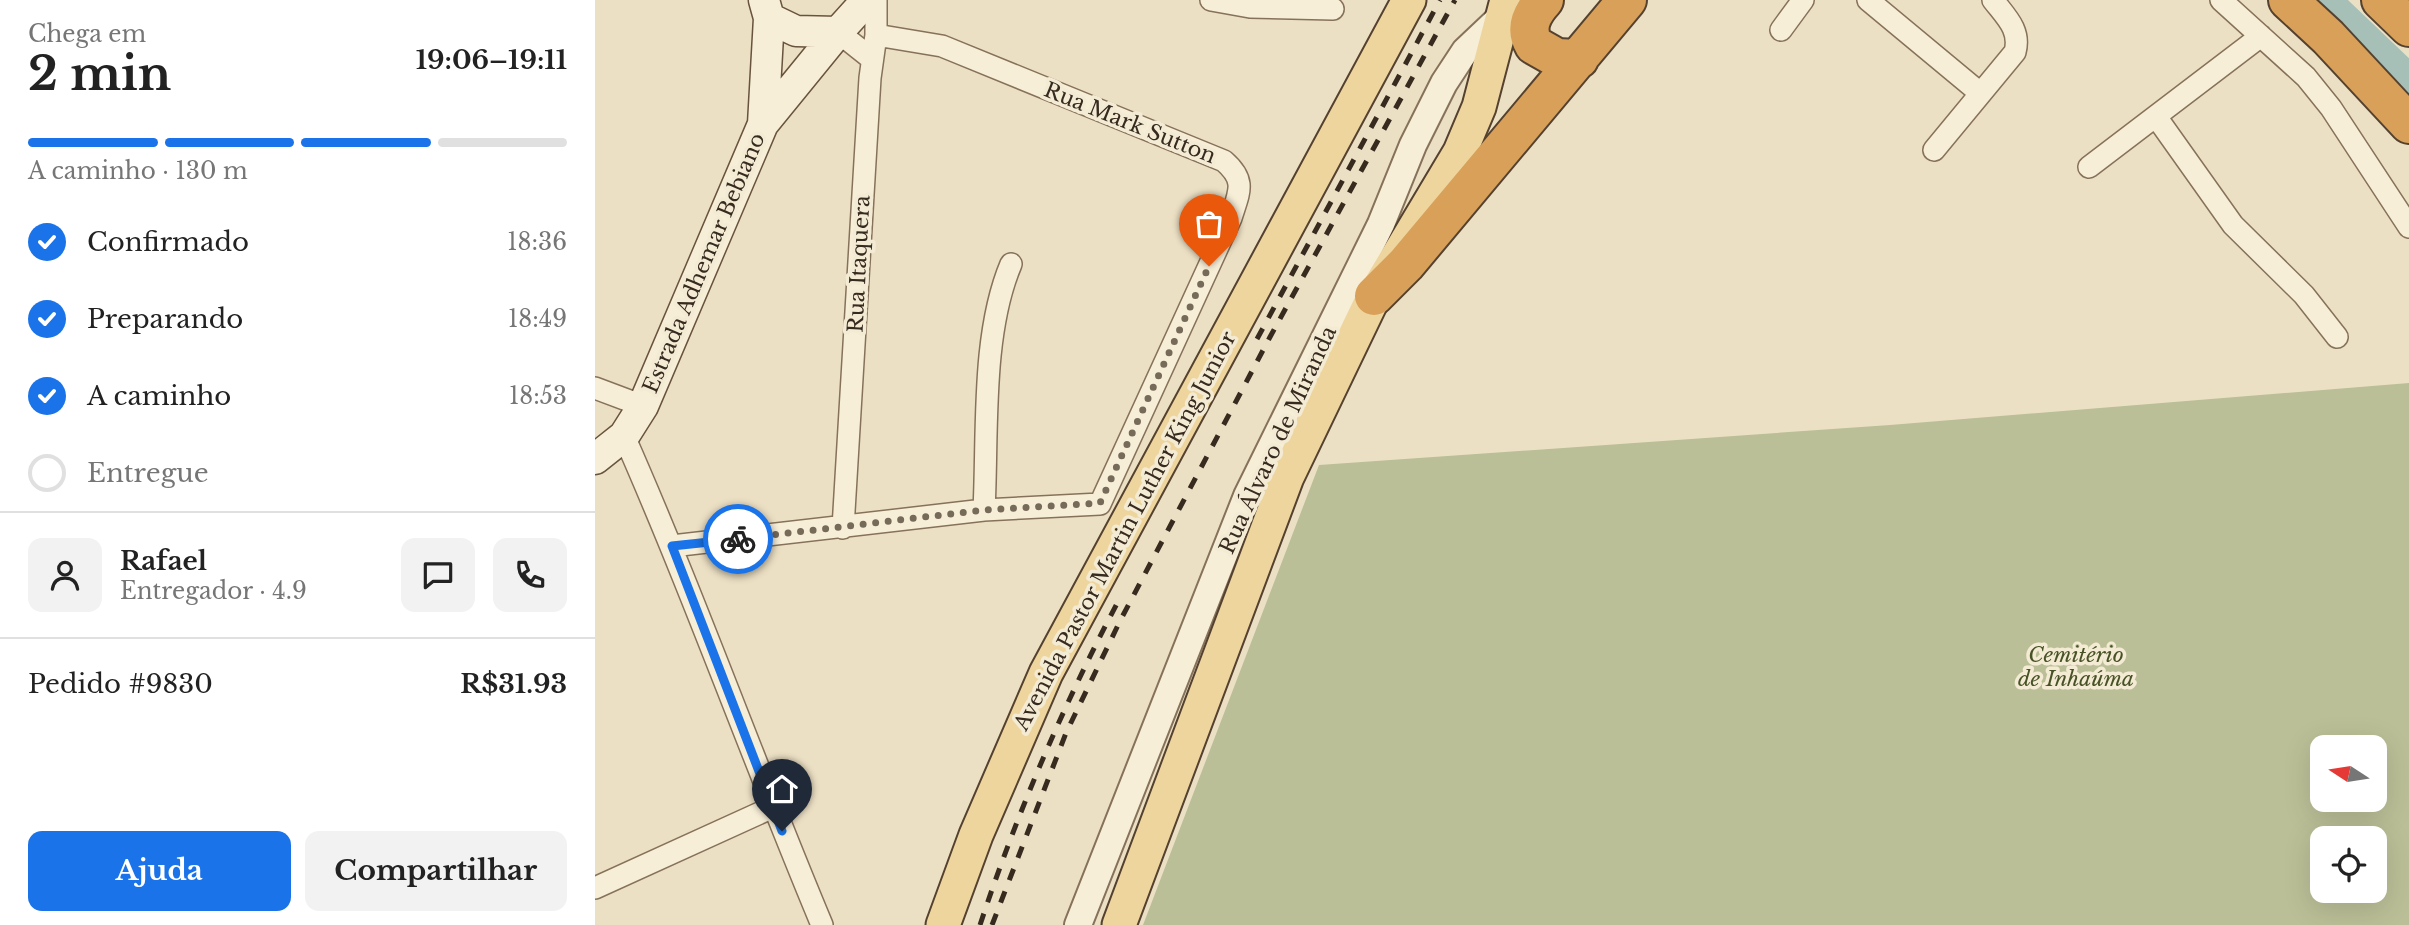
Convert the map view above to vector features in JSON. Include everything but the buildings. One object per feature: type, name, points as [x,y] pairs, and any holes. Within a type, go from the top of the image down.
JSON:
[{"type":"highway","points":[[1544,0],[1532,16],[1529,27],[1534,45],[1557,58],[1580,59]]},
{"type":"highway","points":[[1374,296],[1406,264],[1627,0]]},
{"type":"highway","points":[[2288,0],[2328,37],[2409,124]]},
{"type":"highway","points":[[2381,0],[2409,27]]},
{"type":"main road","name":"Estrada Adhemar Bebiano","points":[[595,459],[624,436],[643,406],[763,124],[867,0]]},
{"type":"main road","name":"Avenida Pastor Martin Luther King Junior","points":[[943,925],[976,835],[1047,673],[1409,0]]},
{"type":"main road","points":[[1119,925],[1287,477],[1347,347],[1374,296],[1461,152],[1479,107],[1512,5]]},
{"type":"main road","points":[[766,9],[796,31],[838,32]]},
{"type":"main road","points":[[763,124],[766,9]]},
{"type":"street","name":"Rua Itaquera","points":[[843,528],[872,59],[876,35],[876,0]]},
{"type":"street","points":[[1211,0],[1250,6],[1333,9]]},
{"type":"street","points":[[1868,0],[1980,93]]},
{"type":"street","points":[[1934,150],[2014,52],[2018,41],[2015,29],[1993,0]]},
{"type":"street","points":[[2221,0],[2306,77],[2331,108],[2409,228]]},
{"type":"street","points":[[1781,30],[1795,3]]},
{"type":"street","name":"Rua Álvaro de Miranda","points":[[1078,925],[1247,496],[1381,223],[1413,145],[1444,83],[1465,51],[1512,5]]},
{"type":"street","points":[[838,32],[872,59]]},
{"type":"street","name":"Rua Mark Sutton","points":[[876,35],[942,46],[1201,150],[1224,161],[1236,171],[1241,188],[1231,218],[1100,503],[984,510]]},
{"type":"street","points":[[2089,167],[2157,118],[2260,36]]},
{"type":"street","points":[[2157,118],[2233,225],[2304,295],[2337,337]]},
{"type":"street","points":[[672,546],[984,510],[996,307],[1011,264]]},
{"type":"street","points":[[595,388],[643,406]]},
{"type":"street","points":[[624,436],[672,546],[773,807],[822,925]]},
{"type":"street","points":[[595,888],[773,807]]},
{"type":"green space","name":"Cemitério de Inhaúma","points":[[2409,383],[2409,925],[1143,925],[1319,465],[1890,425]]},
{"type":"waterway","points":[[2324,0],[2409,81]]},
{"type":"railway","points":[[1257,339],[1440,0]]},
{"type":"railway","points":[[992,925],[1066,733],[1120,621],[1270,337],[1455,0]]},
{"type":"railway","points":[[980,925],[1043,759],[1120,598]]},
{"type":"way so far","points":[[738,539],[984,510],[1100,503],[1209,266]]},
{"type":"route","points":[[738,539],[672,546],[782,831]]}]
